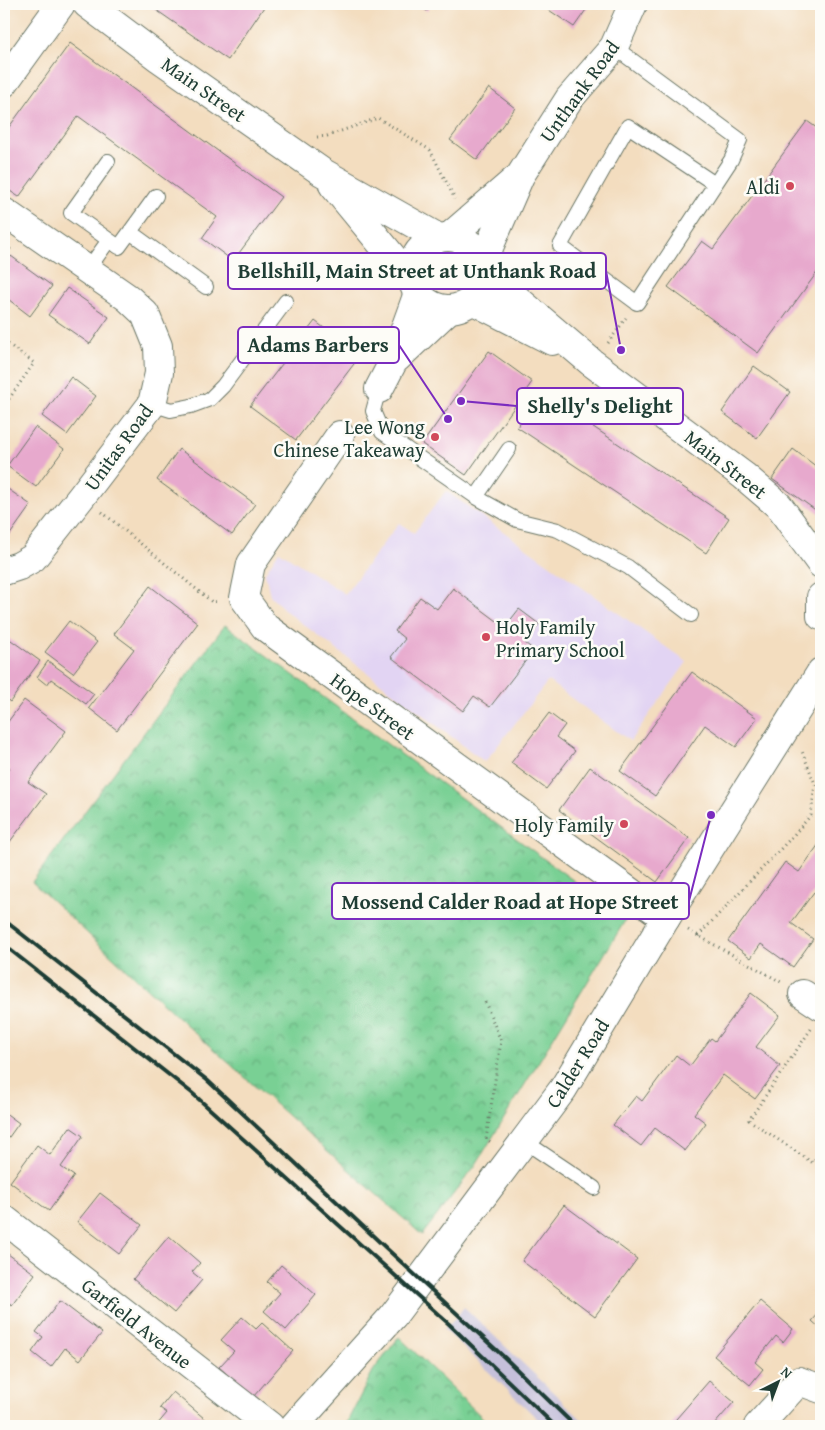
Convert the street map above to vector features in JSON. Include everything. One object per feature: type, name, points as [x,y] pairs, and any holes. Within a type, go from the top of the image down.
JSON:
[{"type":"street","points":[[4,83],[61,4]]},
{"type":"street","name":"Main Street","points":[[87,4],[158,58],[322,172],[444,238]]},
{"type":"street","name":"Unthank Road","points":[[484,266],[520,176],[569,99],[614,47],[633,4]]},
{"type":"street","name":"Main Street","points":[[322,172],[416,287]]},
{"type":"street","name":"Unthank Road","points":[[444,238],[520,176]]},
{"type":"street","name":"Unitas Road","points":[[4,212],[88,269],[128,298],[145,314],[158,346],[159,359],[159,372],[152,404],[33,558],[19,566],[4,571]]},
{"type":"street","points":[[393,362],[460,305],[484,283],[484,266],[477,251],[470,244],[460,239],[444,238],[429,242],[415,259],[412,270],[416,287],[426,301],[436,308],[460,305]]},
{"type":"street","name":"Main Street","points":[[484,266],[591,362],[730,465],[779,506],[821,564]]},
{"type":"street","points":[[379,389],[393,362],[416,287]]},
{"type":"street","name":"Main Street","points":[[460,305],[591,362]]},
{"type":"street","points":[[244,598],[251,564],[340,435]]},
{"type":"street","points":[[821,597],[821,616]]},
{"type":"street","name":"Hope Street","points":[[244,598],[265,627],[666,918]]},
{"type":"street","name":"Calder Road","points":[[294,1426],[393,1316],[563,1090],[666,918],[821,672]]},
{"type":"street","name":"Garfield Avenue","points":[[4,1219],[270,1426]]},
{"type":"street","points":[[758,1426],[799,1381],[821,1389]]},
{"type":"lane","points":[[614,47],[740,140],[731,160],[637,303],[560,246],[628,126],[715,184]]},
{"type":"lane","points":[[108,161],[71,213],[108,240],[119,247],[156,196]]},
{"type":"lane","points":[[130,232],[206,287]]},
{"type":"lane","points":[[88,269],[108,240]]},
{"type":"lane","points":[[152,404],[171,410],[210,399],[223,386],[286,301]]},
{"type":"lane","points":[[379,389],[373,411],[382,432],[476,497],[517,520],[558,530],[628,567],[690,615]]},
{"type":"lane","points":[[476,497],[509,449]]},
{"type":"lane","points":[[518,1149],[594,1188]]},
{"type":"path","points":[[279,142],[327,136],[378,118],[430,150],[456,200],[462,195]]},
{"type":"path","points":[[591,362],[611,340],[637,303]]},
{"type":"path","points":[[4,341],[34,363],[4,406]]},
{"type":"path","points":[[82,496],[212,602],[244,598]]},
{"type":"path","points":[[698,936],[811,815],[815,784],[802,750]]},
{"type":"path","points":[[666,918],[813,1007],[749,1120],[813,1163],[821,1151]]},
{"type":"path","points":[[485,1002],[501,1041],[486,1139],[518,1149]]},
{"type":"shaded area","name":"Holy Family Primary School","points":[[446,491],[687,662],[630,741],[548,681],[485,762],[287,612],[270,595],[265,573],[279,551],[345,594],[399,523],[414,533]]},
{"type":"shaded area","points":[[464,1307],[588,1426],[545,1426],[444,1329]]},
{"type":"green space","points":[[225,625],[626,919],[475,1166],[422,1235],[194,1032],[32,882]]},
{"type":"green space","points":[[399,1337],[491,1426],[345,1426],[373,1371]]},
{"type":"building","points":[[150,4],[266,4],[228,60]]},
{"type":"building","points":[[417,4],[432,4],[427,11]]},
{"type":"building","points":[[540,4],[590,4],[574,27]]},
{"type":"building","points":[[70,43],[281,197],[233,261],[202,238],[217,217],[78,116],[19,197],[4,187],[4,134]]},
{"type":"building","points":[[489,88],[515,108],[477,160],[450,140]]},
{"type":"building","name":"Aldi","points":[[807,121],[821,131],[821,267],[758,353],[668,287],[702,241],[713,249]]},
{"type":"building","points":[[11,256],[52,286],[30,316],[4,296],[4,267]]},
{"type":"building","points":[[67,288],[109,317],[90,344],[48,315]]},
{"type":"building","points":[[315,321],[360,356],[296,440],[250,406]]},
{"type":"building","points":[[489,351],[532,382],[466,475],[422,444]]},
{"type":"building","points":[[754,366],[790,392],[757,438],[722,412]]},
{"type":"building","points":[[71,377],[96,396],[67,435],[42,416]]},
{"type":"building","points":[[541,392],[729,518],[706,553],[517,427]]},
{"type":"building","points":[[35,427],[64,449],[36,487],[7,466]]},
{"type":"building","points":[[179,449],[255,504],[232,535],[157,480]]},
{"type":"building","points":[[793,449],[821,470],[821,514],[772,479]]},
{"type":"building","points":[[5,487],[31,505],[4,543],[4,489]]},
{"type":"building","points":[[150,586],[198,623],[117,730],[89,708],[134,649],[114,634]]},
{"type":"building","points":[[453,588],[505,627],[519,609],[539,624],[525,643],[534,650],[490,707],[474,696],[463,711],[391,657],[405,639],[395,631],[420,597],[437,609]]},
{"type":"building","points":[[69,621],[97,642],[73,673],[45,652]]},
{"type":"building","points":[[4,635],[40,661],[10,702],[4,697]]},
{"type":"building","points":[[48,661],[94,694],[86,704],[51,679],[47,685],[37,677]]},
{"type":"building","points":[[692,672],[757,718],[736,747],[705,725],[655,796],[620,771]]},
{"type":"building","points":[[24,700],[66,731],[28,782],[46,794],[9,843],[4,839],[4,776],[10,768],[4,764],[4,727]]},
{"type":"building","points":[[549,713],[565,725],[556,737],[575,751],[546,789],[511,763]]},
{"type":"building","name":"Holy Family","points":[[590,767],[689,838],[657,882],[559,810]]},
{"type":"building","points":[[819,844],[821,846],[821,897],[814,892],[791,923],[813,939],[793,967],[761,944],[751,958],[728,941],[785,862],[799,872]]},
{"type":"building","points":[[751,993],[780,1015],[756,1047],[780,1066],[755,1099],[723,1075],[694,1114],[706,1123],[685,1151],[655,1128],[641,1146],[613,1125],[636,1096],[642,1101],[676,1055],[690,1066],[711,1038],[715,1041]]},
{"type":"building","points":[[4,1112],[19,1123],[4,1144]]},
{"type":"building","points":[[70,1127],[83,1136],[61,1167],[74,1176],[49,1211],[10,1182],[37,1145],[50,1155]]},
{"type":"building","points":[[100,1193],[142,1225],[119,1254],[77,1222]]},
{"type":"building","points":[[564,1205],[637,1259],[595,1316],[522,1261]]},
{"type":"building","points":[[169,1236],[200,1263],[192,1272],[202,1280],[174,1313],[133,1279]]},
{"type":"building","points":[[4,1251],[35,1274],[12,1305],[4,1299]]},
{"type":"building","points":[[281,1265],[316,1295],[286,1330],[264,1311],[280,1293],[267,1282]]},
{"type":"building","points":[[60,1301],[102,1333],[80,1360],[65,1348],[51,1367],[32,1352],[43,1337],[36,1332]]},
{"type":"building","points":[[760,1301],[793,1329],[783,1342],[776,1336],[755,1362],[763,1369],[750,1385],[714,1356]]},
{"type":"building","points":[[821,1311],[821,1329],[812,1321]]},
{"type":"building","points":[[242,1317],[256,1329],[262,1323],[293,1351],[253,1397],[219,1367],[234,1351],[221,1340]]},
{"type":"building","points":[[709,1381],[734,1402],[713,1426],[670,1426]]},
{"type":"building","points":[[173,1392],[211,1424],[209,1426],[156,1426],[167,1413],[160,1408]]},
{"type":"railway","points":[[4,920],[207,1080],[505,1358],[575,1426]]},
{"type":"railway","points":[[4,945],[192,1093],[449,1324],[555,1426]]},
{"type":"place","name":"Aldi","points":[[790,186]]},
{"type":"place","name":"Bellshill, Main Street at Unthank Road","points":[[621,350]]},
{"type":"place","name":"Shelly's Delight","points":[[461,401]]},
{"type":"place","name":"Adams Barbers","points":[[448,419]]},
{"type":"place","name":"Lee Wong Chinese Takeaway","points":[[435,437]]},
{"type":"place","name":"Holy Family Primary School","points":[[486,637]]},
{"type":"place","name":"Mossend Calder Road at Hope Street","points":[[711,815]]},
{"type":"place","name":"Holy Family","points":[[624,824]]}]
